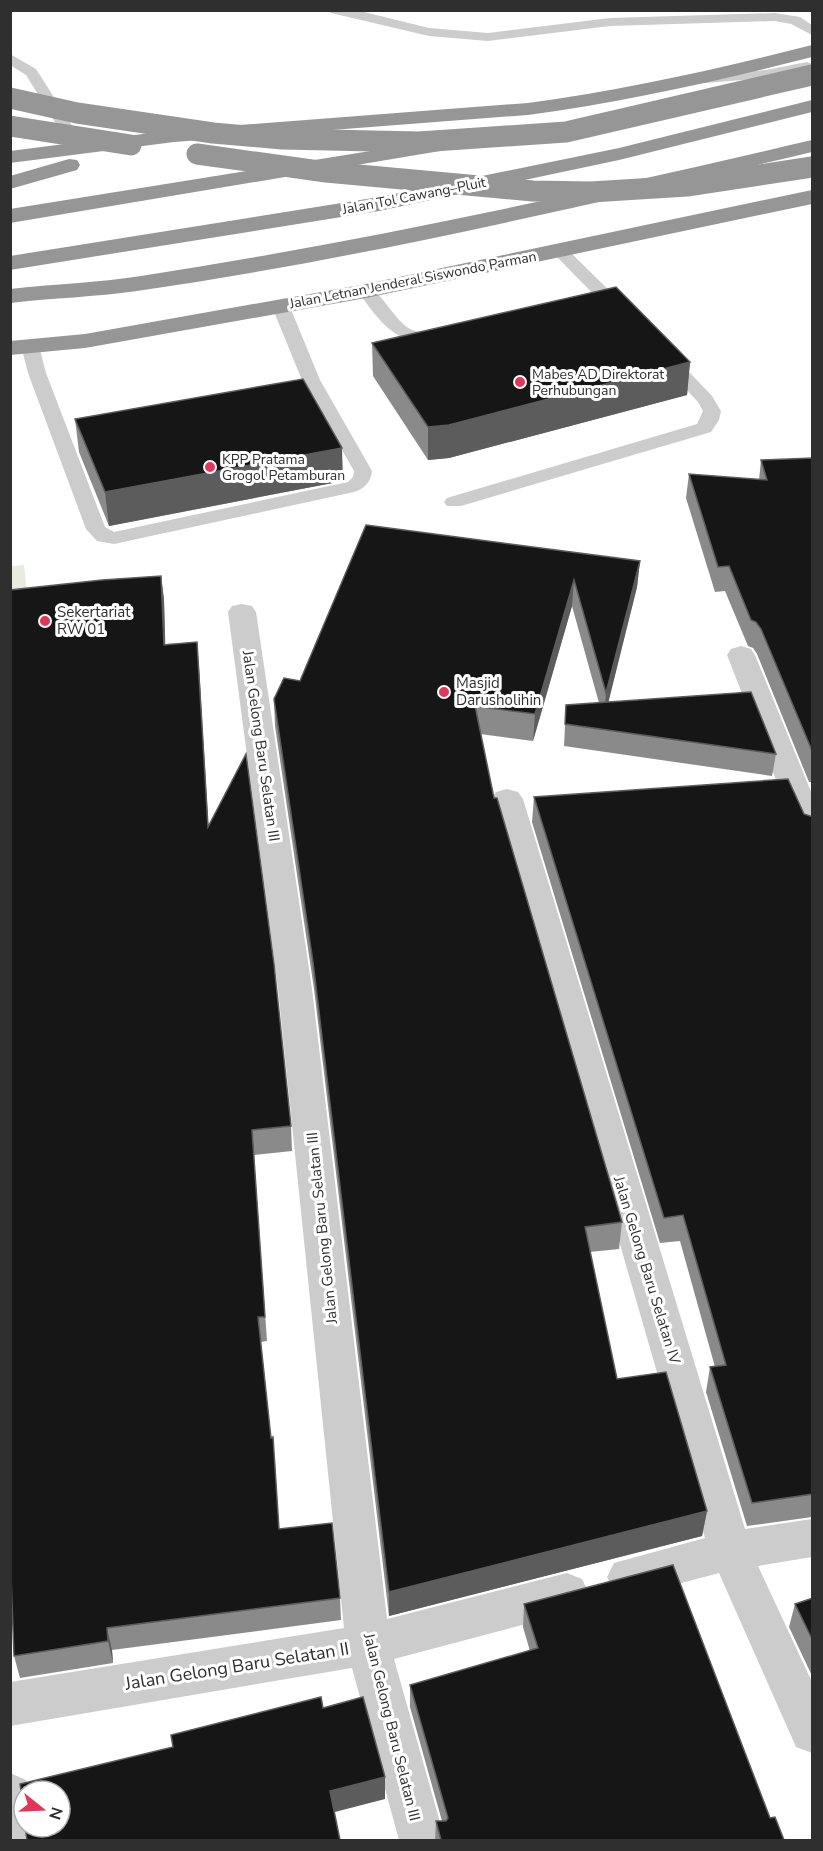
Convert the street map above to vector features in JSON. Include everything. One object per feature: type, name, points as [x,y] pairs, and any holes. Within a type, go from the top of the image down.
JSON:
[{"type":"highway","points":[[10,157],[165,137],[528,110],[578,103],[702,79],[813,51]]},
{"type":"highway","points":[[10,98],[151,126],[235,137],[333,142],[398,142],[558,133],[722,98],[813,75]]},
{"type":"highway","points":[[10,216],[415,151],[577,119],[702,79]]},
{"type":"highway","name":"Jalan Tol Cawang–Pluit","points":[[10,263],[380,204],[619,154],[813,106]]},
{"type":"highway","points":[[10,117],[64,127],[165,137]]},
{"type":"highway","points":[[10,126],[326,172],[533,191],[591,192],[687,186],[813,167]]},
{"type":"highway","points":[[10,183],[165,137]]},
{"type":"highway","points":[[10,296],[138,284],[282,260],[463,224],[813,146]]},
{"type":"highway","name":"Jalan Letnan Jenderal Siswondo Parman","points":[[17,345],[85,341],[281,307],[561,252],[813,197]]},
{"type":"highway","points":[[17,345],[276,297],[426,265],[496,263]]},
{"type":"street","name":"Jalan Gelong Baru Selatan III","points":[[242,612],[295,989],[368,1645],[422,1840]]},
{"type":"street","points":[[741,655],[813,831]]},
{"type":"street","name":"Jalan Gelong Baru Selatan IV","points":[[507,798],[730,1551],[813,1731]]},
{"type":"street","name":"Jalan Gelong Baru Selatan II","points":[[10,1704],[368,1645],[730,1551],[813,1538]]},
{"type":"street","points":[[10,1797],[18,1840]]},
{"type":"lane","points":[[336,10],[429,32],[488,37],[610,22],[775,17],[795,20],[813,31]]},
{"type":"lane","points":[[10,58],[31,72],[64,127]]},
{"type":"lane","points":[[702,79],[766,74],[813,65]]},
{"type":"lane","points":[[561,252],[636,327]]},
{"type":"lane","points":[[578,296],[600,290]]},
{"type":"lane","points":[[366,291],[394,328],[416,337],[435,338],[457,331]]},
{"type":"lane","points":[[17,345],[37,373],[96,528],[104,537],[114,538],[354,486],[362,478],[363,471],[311,380],[281,307]]},
{"type":"lane","points":[[454,502],[704,428],[712,415],[706,400],[652,343]]},
{"type":"shaded area","points":[[24,565],[28,602],[11,604],[10,566]]},
{"type":"building","points":[[616,287],[690,362],[449,425],[428,427],[372,343]]},
{"type":"building","points":[[303,379],[342,448],[105,492],[75,419]]},
{"type":"building","points":[[813,458],[813,753],[761,629],[756,622],[751,620],[729,566],[718,567],[689,474],[767,480],[761,460]]},
{"type":"building","points":[[366,525],[640,561],[606,693],[574,580],[535,714],[475,706],[494,798],[497,798],[622,1222],[585,1227],[617,1379],[666,1372],[707,1511],[389,1592],[313,962],[274,699],[284,678],[300,681]]},
{"type":"building","points":[[161,576],[164,645],[197,642],[208,827],[246,754],[274,964],[291,1126],[252,1130],[265,1317],[258,1317],[271,1438],[273,1437],[279,1529],[332,1523],[340,1598],[107,1628],[108,1641],[14,1656],[10,1549],[10,590]]},
{"type":"building","points":[[751,692],[776,754],[565,724],[566,705]]},
{"type":"building","points":[[788,779],[804,814],[813,817],[813,1494],[752,1503],[710,1367],[726,1365],[683,1215],[664,1218],[534,797]]},
{"type":"building","points":[[673,1565],[770,1818],[775,1817],[784,1840],[441,1840],[436,1821],[446,1821],[448,1818],[410,1685],[538,1648],[524,1604]]},
{"type":"building","points":[[813,1598],[813,1641],[795,1604]]},
{"type":"building","points":[[321,1697],[323,1708],[363,1697],[385,1777],[330,1791],[340,1840],[27,1840],[72,1839],[72,1779],[41,1779],[173,1747],[171,1735]]},
{"type":"place","name":"Mabes AD Direktorat Perhubungan","points":[[520,382]]},
{"type":"place","name":"KPP Pratama Grogol Petamburan","points":[[210,467]]},
{"type":"place","name":"Sekertariat RW 01","points":[[45,621]]},
{"type":"place","name":"Masjid Darusholihin","points":[[444,692]]}]
